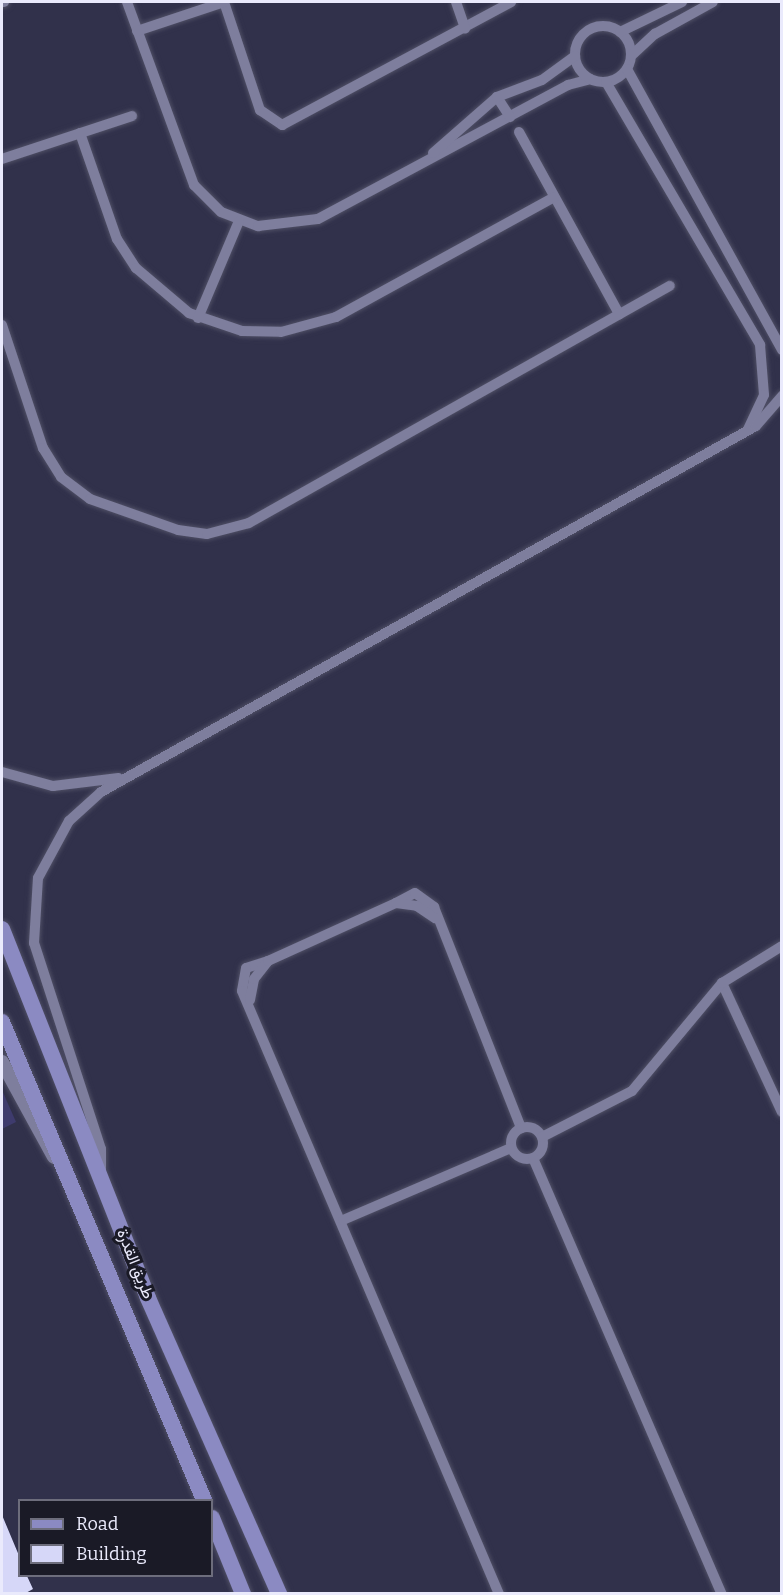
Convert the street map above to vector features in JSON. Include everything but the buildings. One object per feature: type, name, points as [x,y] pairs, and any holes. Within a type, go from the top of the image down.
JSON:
[{"type":"main road","name":"طريق القدرة","points":[[2,929],[101,1179],[279,1593]]},
{"type":"main road","name":"طريق القدرة","points":[[2,1022],[74,1184],[204,1499]]},
{"type":"main road","points":[[213,1520],[243,1593]]},
{"type":"street","points":[[127,2],[184,168],[206,200],[238,221],[278,228],[308,223],[429,158],[590,79],[606,82],[627,69],[631,56],[655,34],[713,2]]},
{"type":"street","points":[[137,32],[224,2],[260,110],[282,125],[511,2]]},
{"type":"street","points":[[456,2],[465,28]]},
{"type":"street","points":[[429,158],[498,97],[542,80],[575,56],[580,39],[594,28],[620,32],[682,2]]},
{"type":"street","points":[[620,32],[631,56]]},
{"type":"street","points":[[575,56],[590,79]]},
{"type":"street","points":[[627,69],[782,350]]},
{"type":"street","points":[[606,82],[759,345],[766,382],[748,429]]},
{"type":"street","points":[[498,97],[510,117]]},
{"type":"street","points":[[2,159],[132,116]]},
{"type":"street","points":[[519,132],[618,314]]},
{"type":"street","points":[[80,133],[126,254],[160,293],[198,318],[261,333],[318,324],[554,197]]},
{"type":"street","points":[[198,318],[238,221]]},
{"type":"street","points":[[2,325],[43,448],[61,477],[90,499],[178,530],[207,534],[249,523],[670,286]]},
{"type":"street","points":[[101,1179],[101,1149],[38,964],[34,900],[46,858],[69,821],[101,792],[748,429],[770,415],[782,396]]},
{"type":"street","points":[[2,772],[69,786],[136,774]]},
{"type":"street","points":[[499,1593],[250,1000],[242,991],[242,973],[255,962],[268,961],[396,903],[404,896],[421,894],[434,907],[435,918],[521,1128]]},
{"type":"street","points":[[542,1137],[632,1091],[722,983],[782,946]]},
{"type":"street","points":[[722,983],[782,1112]]},
{"type":"street","points":[[2,1062],[33,1124],[74,1184]]},
{"type":"street","points":[[521,1128],[535,1129],[542,1137],[542,1150],[533,1158],[520,1158],[511,1148],[513,1134],[521,1128]]},
{"type":"street","points":[[343,1220],[511,1148]]},
{"type":"street","points":[[533,1158],[722,1593]]},
{"type":"shaded area","points":[[2,1090],[16,1122],[2,1129]]}]
